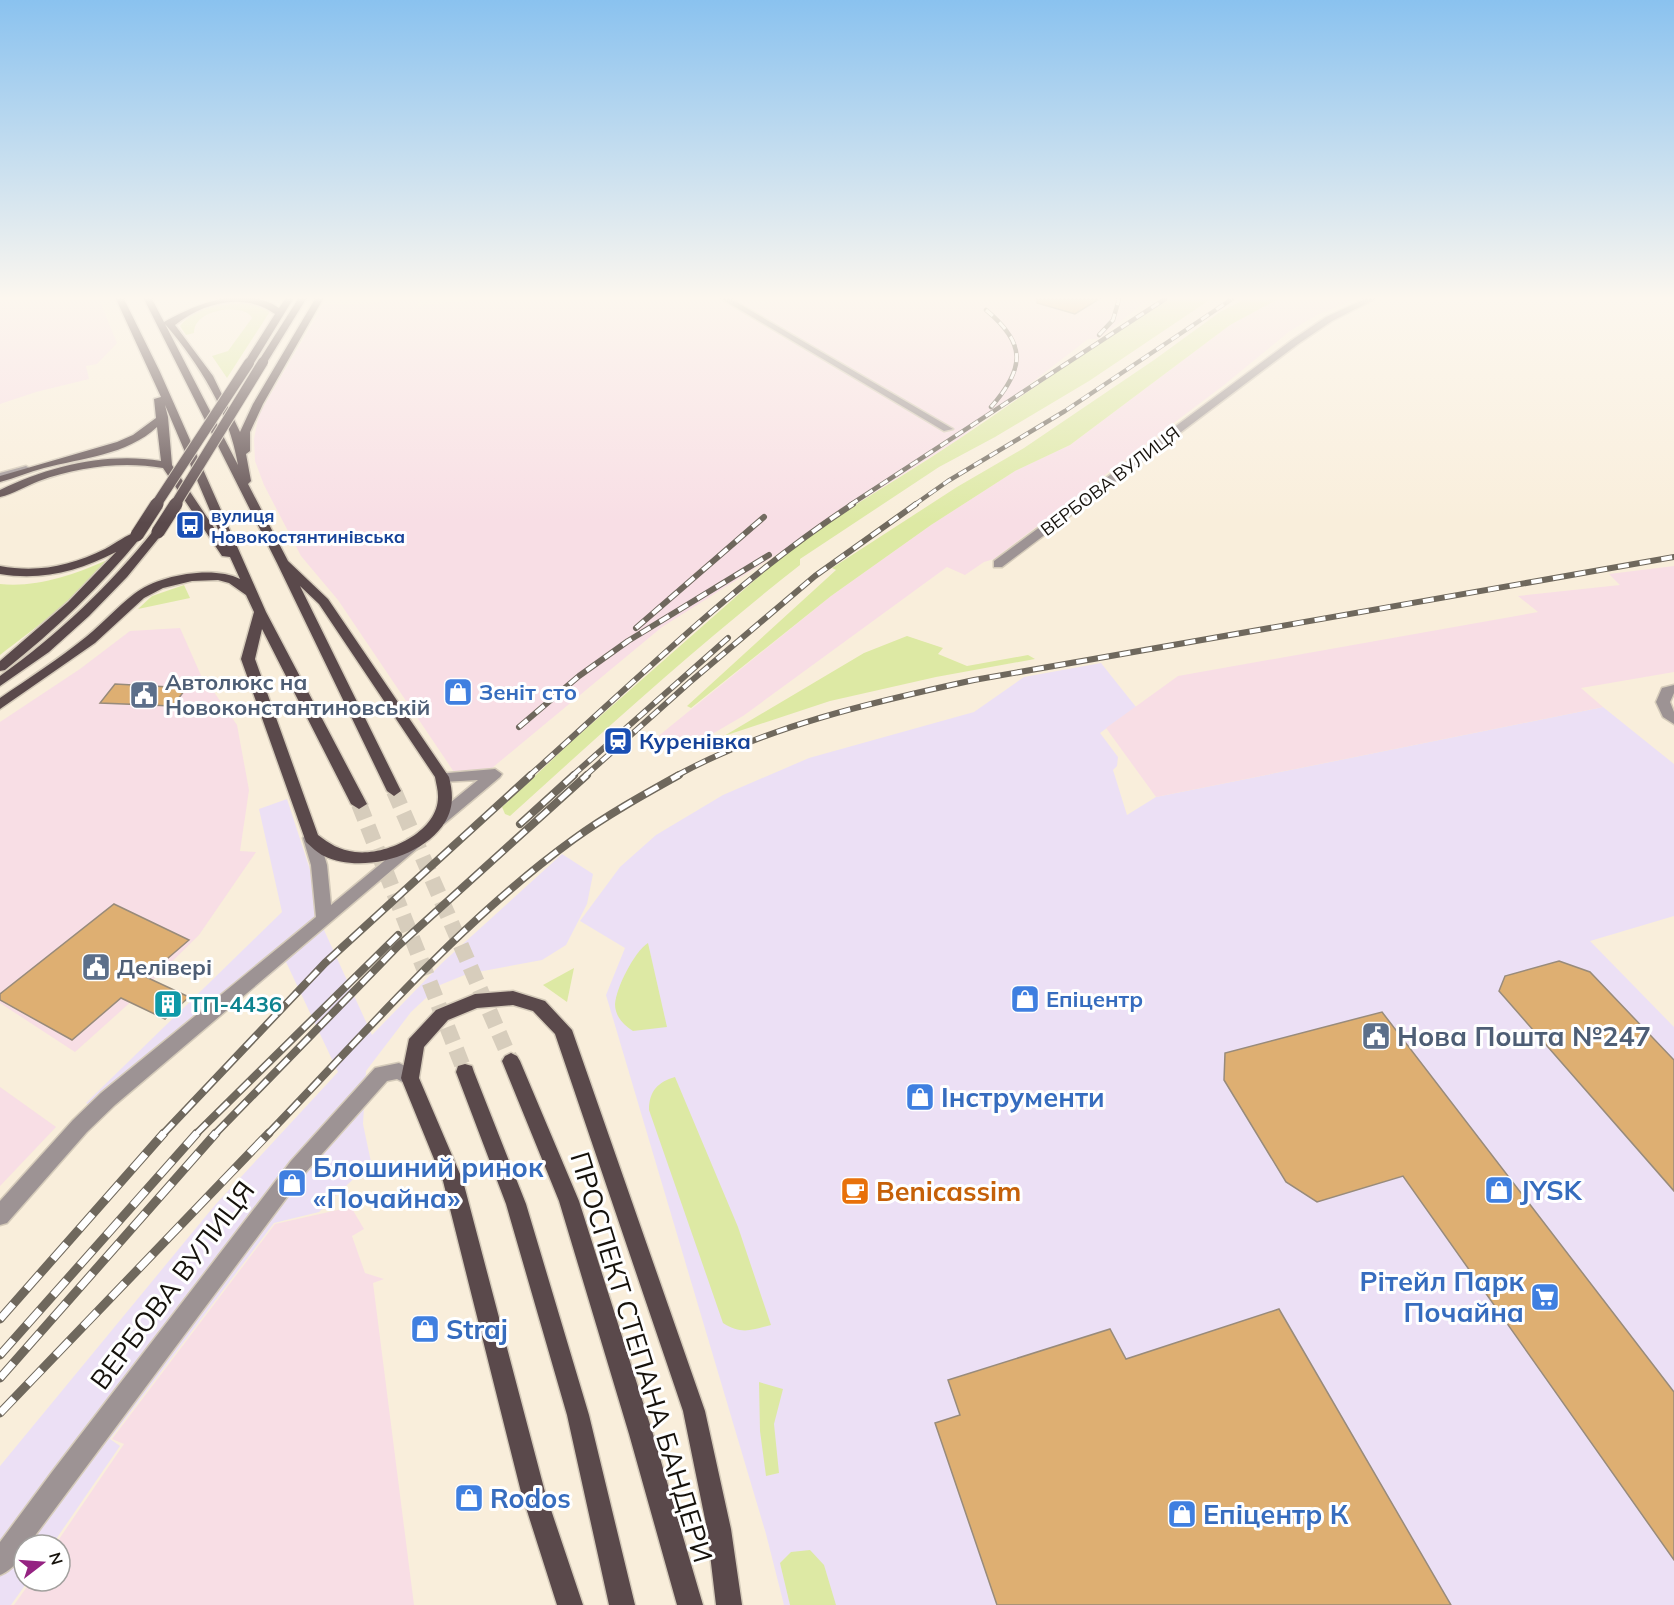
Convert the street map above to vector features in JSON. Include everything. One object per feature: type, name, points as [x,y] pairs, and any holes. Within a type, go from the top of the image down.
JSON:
[{"type":"main road","points":[[155,374],[163,417],[167,465],[252,594]]},
{"type":"main road","points":[[156,374],[260,612],[359,804]]},
{"type":"main road","points":[[187,374],[283,563],[394,791]]},
{"type":"main road","points":[[207,374],[233,425],[244,463]]},
{"type":"main road","points":[[0,667],[56,623],[100,580],[137,535],[242,374]]},
{"type":"main road","points":[[0,682],[76,623],[109,591],[158,532],[256,374]]},
{"type":"main road","points":[[247,492],[244,463],[246,432],[277,374]]},
{"type":"main road","points":[[0,477],[124,444],[153,427],[163,417]]},
{"type":"main road","points":[[0,494],[30,480],[110,462],[142,460],[167,465]]},
{"type":"main road","points":[[0,570],[34,574],[64,569],[107,554],[137,535]]},
{"type":"main road","points":[[260,612],[248,659],[311,838],[328,852],[357,858],[386,855],[417,842],[439,820],[446,797],[442,777],[324,602],[283,563]]},
{"type":"main road","points":[[0,705],[90,640],[140,595],[159,585],[192,577],[219,576],[233,580],[252,594]]},
{"type":"main road","points":[[570,1605],[533,1492],[453,1181],[410,1078],[415,1044],[442,1015],[475,1000],[513,998],[539,1006],[563,1030],[694,1411],[719,1528],[729,1605]]},
{"type":"main road","name":"ПРОСПЕКТ СТЕПАНА БАНДЕРИ","points":[[511,1061],[569,1202],[641,1434],[690,1605]]},
{"type":"main road","points":[[465,1072],[516,1204],[578,1415],[622,1605]]},
{"type":"street","points":[[855,374],[948,429]]},
{"type":"street","name":"ВЕРБОВА ВУЛИЦЯ","points":[[998,564],[1252,374]]},
{"type":"street","points":[[1669,693],[1663,705],[1674,720]]},
{"type":"street","points":[[439,820],[495,774],[442,777]]},
{"type":"street","points":[[311,838],[319,866],[324,919]]},
{"type":"street","points":[[0,1216],[108,1098],[417,842]]},
{"type":"street","name":"ВЕРБОВА ВУЛИЦЯ","points":[[0,1563],[60,1480],[298,1167],[382,1074],[399,1071],[410,1078]]},
{"type":"shaded area","points":[[0,374],[88,374],[89,379],[36,392],[0,404]]},
{"type":"shaded area","points":[[283,374],[1043,374],[959,439],[662,627],[492,768],[454,772],[338,600],[301,556],[264,485],[255,461],[254,439],[259,414]]},
{"type":"shaded area","points":[[1165,374],[1238,374],[994,559],[984,562],[965,575],[947,567],[743,716],[702,740],[671,753],[651,742],[831,596],[931,525],[1015,471],[1070,445]]},
{"type":"shaded area","points":[[1674,566],[1674,672],[1581,688],[1603,707],[1156,797],[1106,728],[1178,676],[1538,612],[1518,596],[1620,585],[1609,574]]},
{"type":"shaded area","points":[[180,628],[203,680],[237,725],[249,790],[240,851],[256,852],[199,935],[134,999],[75,1052],[0,1003],[0,722],[80,669],[130,631]]},
{"type":"shaded area","points":[[1101,663],[1136,707],[1100,733],[1118,757],[1117,766],[1113,770],[1127,815],[1156,797],[1603,707],[1674,764],[1674,916],[1590,941],[1674,1027],[1674,1605],[784,1605],[766,1534],[606,995],[625,948],[580,921],[620,867],[656,835],[723,795],[809,758],[974,712],[1024,677]]},
{"type":"shaded area","name":"Блошиний ринок «Почайна»","points":[[287,799],[312,876],[319,919],[372,1035],[442,963],[562,854],[593,874],[587,904],[566,945],[542,960],[467,974],[440,985],[411,1012],[366,1071],[363,1124],[371,1162],[319,1212],[274,1223],[110,1439],[120,1446],[60,1533],[12,1533],[12,1593],[20,1593],[11,1605],[0,1605],[0,1466],[215,1205],[338,1072],[286,962],[103,1114],[86,1103],[282,912],[259,809]]},
{"type":"shaded area","points":[[0,1087],[56,1127],[0,1186]]},
{"type":"shaded area","points":[[351,1207],[364,1229],[352,1236],[365,1273],[384,1279],[373,1283],[414,1605],[14,1605],[22,1593],[72,1593],[72,1533],[63,1533],[124,1444],[112,1439],[275,1224]]},
{"type":"green space","points":[[1054,374],[1100,374],[995,437],[939,467],[800,559],[800,565],[689,656],[510,816],[505,814],[502,807],[571,742],[790,549],[831,520],[938,453]]},
{"type":"green space","points":[[1133,374],[1165,374],[1070,445],[1015,471],[931,525],[831,596],[691,708],[687,706],[836,570],[832,568],[957,487],[1024,448]]},
{"type":"green space","points":[[105,561],[95,575],[69,600],[0,655],[0,584],[27,584],[54,579]]},
{"type":"green space","points":[[184,585],[190,598],[138,609],[152,596]]},
{"type":"green space","points":[[907,636],[943,648],[938,654],[967,666],[1028,655],[1035,659],[936,677],[830,701],[724,736],[864,653]]},
{"type":"green space","points":[[648,943],[667,1027],[633,1031],[618,1017],[615,1009],[616,997],[632,962]]},
{"type":"green space","points":[[574,968],[567,1002],[543,985]]},
{"type":"green space","points":[[675,1077],[738,1227],[771,1325],[752,1330],[741,1330],[723,1323],[649,1110],[649,1103],[656,1088]]},
{"type":"green space","points":[[759,1382],[783,1389],[774,1424],[779,1473],[766,1476],[760,1431]]},
{"type":"green space","points":[[810,1550],[824,1565],[836,1605],[790,1605],[780,1563],[791,1552]]},
{"type":"building","name":"Автолюкс на Новоконстантиновській","points":[[115,684],[187,687],[173,706],[100,703]]},
{"type":"building","name":"Делівері","points":[[114,904],[189,940],[146,977],[189,997],[165,1019],[121,998],[72,1040],[0,1000],[0,994]]},
{"type":"building","points":[[1559,961],[1590,972],[1674,1060],[1674,1191],[1499,991],[1505,976]]},
{"type":"building","name":"Рітейл Парк Почайна","points":[[1382,1012],[1674,1392],[1674,1560],[1403,1176],[1317,1202],[1286,1182],[1224,1080],[1225,1053]]},
{"type":"building","name":"Епіцентр К","points":[[1279,1309],[1451,1605],[997,1605],[935,1423],[960,1415],[948,1380],[1110,1329],[1126,1359]]},
{"type":"tunnel","points":[[394,791],[511,1061]]},
{"type":"tunnel","points":[[359,804],[465,1072]]},
{"type":"railway","points":[[991,407],[1013,374]]},
{"type":"railway","points":[[850,505],[1050,374]]},
{"type":"railway","points":[[914,505],[948,481],[1065,411],[1120,374]]},
{"type":"railway","points":[[529,776],[726,599],[767,566],[853,504]]},
{"type":"railway","points":[[585,776],[690,682],[815,576],[916,504]]},
{"type":"railway","points":[[636,628],[764,517]]},
{"type":"railway","points":[[519,727],[579,676],[628,641],[769,555]]},
{"type":"railway","points":[[676,776],[711,758],[784,729],[859,707],[974,680],[1674,557]]},
{"type":"railway","points":[[572,776],[728,638]]},
{"type":"railway","points":[[163,1134],[325,963],[531,775]]},
{"type":"railway","points":[[520,824],[574,775]]},
{"type":"railway","points":[[215,1134],[398,946],[587,775]]},
{"type":"railway","points":[[268,1134],[452,942],[491,906],[574,839],[679,775]]},
{"type":"railway","points":[[197,1133],[398,935]]},
{"type":"railway","points":[[0,1319],[164,1133]]},
{"type":"railway","points":[[0,1355],[197,1133]]},
{"type":"railway","points":[[0,1378],[216,1133]]},
{"type":"railway","points":[[0,1413],[269,1133]]},
{"type":"place","name":"вулиця Новокостянтинівська","points":[[190,525]]},
{"type":"place","name":"Зеніт сто","points":[[458,692]]},
{"type":"place","name":"Автолюкс на Новоконстантиновській","points":[[144,695]]},
{"type":"place","name":"Куренівка","points":[[618,741]]},
{"type":"place","name":"Делівері","points":[[96,967]]},
{"type":"place","name":"Епіцентр","points":[[1025,999]]},
{"type":"place","name":"ТП-4436","points":[[168,1004]]},
{"type":"place","name":"Нова Пошта №247","points":[[1376,1036]]},
{"type":"place","name":"Інструменти","points":[[920,1097]]},
{"type":"place","name":"Блошиний ринок «Почайна»","points":[[292,1183]]},
{"type":"place","name":"JYSK","points":[[1499,1190]]},
{"type":"place","name":"Benicassim","points":[[855,1191]]},
{"type":"place","name":"Рітейл Парк Почайна","points":[[1545,1297]]},
{"type":"place","name":"Straj","points":[[425,1329]]},
{"type":"place","name":"Rodos","points":[[469,1498]]},
{"type":"place","name":"Епіцентр К","points":[[1182,1514]]}]
